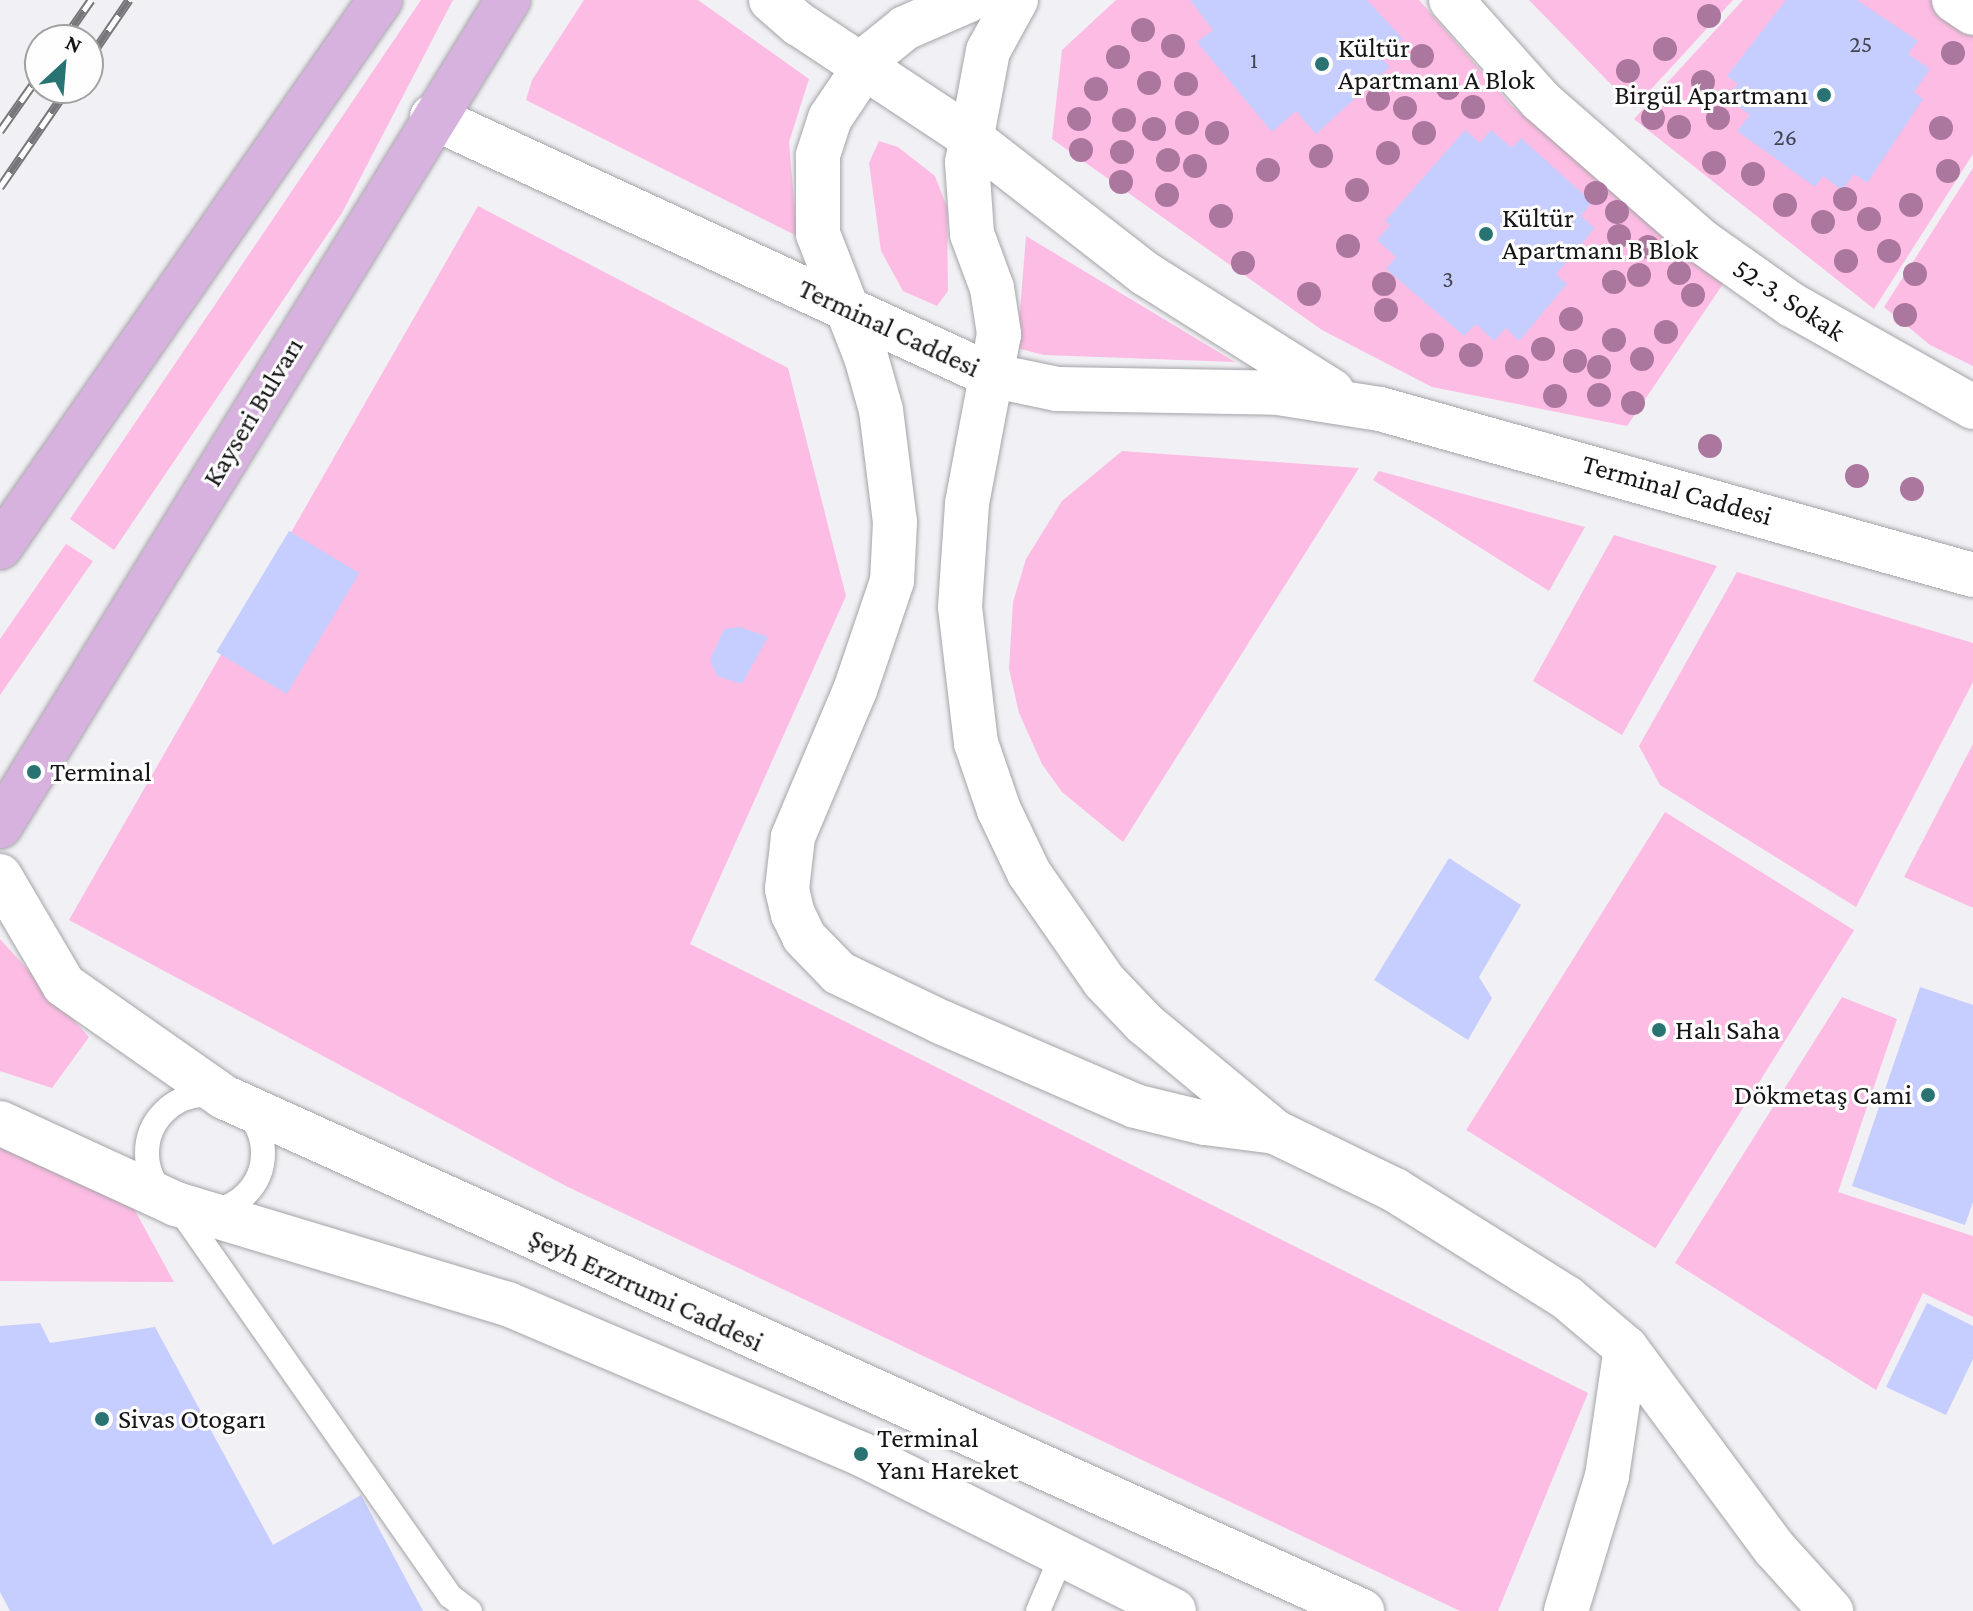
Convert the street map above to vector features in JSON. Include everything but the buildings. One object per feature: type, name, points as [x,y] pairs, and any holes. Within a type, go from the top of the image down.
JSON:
[{"type":"main road","points":[[0,547],[380,0]]},
{"type":"main road","name":"Kayseri Bulvarı","points":[[0,826],[432,117],[508,0]]},
{"type":"street","name":"Terminal Caddesi","points":[[771,0],[863,67],[971,138],[1065,215],[1172,291],[1313,382],[1380,409],[1973,575]]},
{"type":"street","points":[[969,0],[905,28],[863,67],[830,118],[818,156],[815,195],[818,234],[866,357],[890,463],[892,581],[855,690],[793,837],[787,889],[804,937],[839,973],[1135,1106],[1205,1123],[1275,1132]]},
{"type":"street","points":[[1016,0],[988,51],[971,138],[970,219],[998,313],[967,504],[960,607],[976,743],[999,810],[1029,873],[1104,981],[1145,1024],[1275,1132],[1395,1190],[1567,1298],[1626,1348],[1775,1549],[1831,1611]]},
{"type":"street","name":"52-3. Sokak","points":[[1451,0],[1541,101],[1704,243],[1792,305],[1973,407]]},
{"type":"street","points":[[1954,0],[1973,13]]},
{"type":"street","name":"Terminal Caddesi","points":[[432,117],[990,375],[1057,389],[1278,393],[1380,409]]},
{"type":"street","name":"Şeyh Erzrrumi Caddesi","points":[[0,876],[64,985],[224,1097],[1362,1611]]},
{"type":"street","points":[[0,1123],[176,1204],[508,1304],[861,1454],[1174,1611]]},
{"type":"street","points":[[1566,1611],[1607,1476],[1626,1348]]},
{"type":"lane","points":[[176,1204],[213,1211],[231,1205],[258,1177],[261,1139],[241,1107],[224,1097],[186,1098],[169,1106],[152,1129],[146,1157],[151,1176],[176,1204],[450,1596],[470,1611]]},
{"type":"lane","points":[[1038,1611],[1061,1557]]},
{"type":"shaded area","points":[[421,0],[453,0],[342,213],[114,550],[70,519]]},
{"type":"shaded area","points":[[584,0],[698,0],[809,79],[789,142],[797,236],[526,100],[532,80]]},
{"type":"shaded area","points":[[1116,0],[1419,0],[1511,105],[1725,281],[1627,426],[1432,387],[1322,330],[1052,139],[1062,50]]},
{"type":"shaded area","points":[[1529,0],[1733,0],[1634,108]]},
{"type":"shaded area","points":[[1743,0],[1932,0],[1973,36],[1973,154],[1874,309],[1634,119]]},
{"type":"shaded area","points":[[879,141],[898,147],[935,176],[947,207],[948,291],[937,306],[903,291],[881,251],[869,163]]},
{"type":"shaded area","points":[[1973,168],[1973,366],[1930,345],[1884,307]]},
{"type":"shaded area","points":[[478,206],[788,368],[846,596],[690,944],[1588,1393],[1498,1611],[1460,1611],[568,1187],[69,920]]},
{"type":"shaded area","points":[[1026,236],[1235,362],[1044,355],[1017,348]]},
{"type":"shaded area","points":[[1122,451],[1359,468],[1123,842],[1062,792],[1042,764],[1019,713],[1009,669],[1013,602],[1026,559],[1062,501]]},
{"type":"shaded area","points":[[1379,471],[1585,527],[1549,591],[1373,480]]},
{"type":"shaded area","points":[[1614,535],[1717,566],[1622,735],[1533,681]]},
{"type":"shaded area","points":[[66,544],[93,561],[0,695],[0,639]]},
{"type":"shaded area","points":[[1737,572],[1973,643],[1973,682],[1856,907],[1660,785],[1639,746]]},
{"type":"shaded area","points":[[1973,744],[1973,907],[1971,907],[1904,877]]},
{"type":"shaded area","name":"Halı Saha","points":[[1665,812],[1854,930],[1655,1248],[1466,1130]]},
{"type":"shaded area","points":[[0,939],[89,1037],[52,1088],[0,1071]]},
{"type":"shaded area","points":[[1842,997],[1897,1019],[1838,1192],[1973,1236],[1973,1317],[1923,1293],[1876,1390],[1675,1263]]},
{"type":"shaded area","points":[[0,1146],[127,1196],[174,1282],[0,1281]]},
{"type":"railway","points":[[74,24],[91,0]]},
{"type":"railway","points":[[104,37],[129,0]]},
{"type":"railway","points":[[0,131],[24,97]]},
{"type":"railway","points":[[0,187],[57,104]]},
{"type":"place","name":"Kültür Apartmanı A Blok","points":[[1322,64]]},
{"type":"place","name":"Birgül Apartmanı","points":[[1824,95]]},
{"type":"place","name":"Kültür Apartmanı B Blok","points":[[1486,234]]},
{"type":"place","name":"Terminal","points":[[34,772]]},
{"type":"place","name":"Halı Saha","points":[[1659,1030]]},
{"type":"place","name":"Dökmetaş Cami","points":[[1928,1095]]},
{"type":"place","name":"Sivas Otogarı","points":[[102,1419]]},
{"type":"place","name":"Terminal Yanı Hareket","points":[[861,1454]]}]
